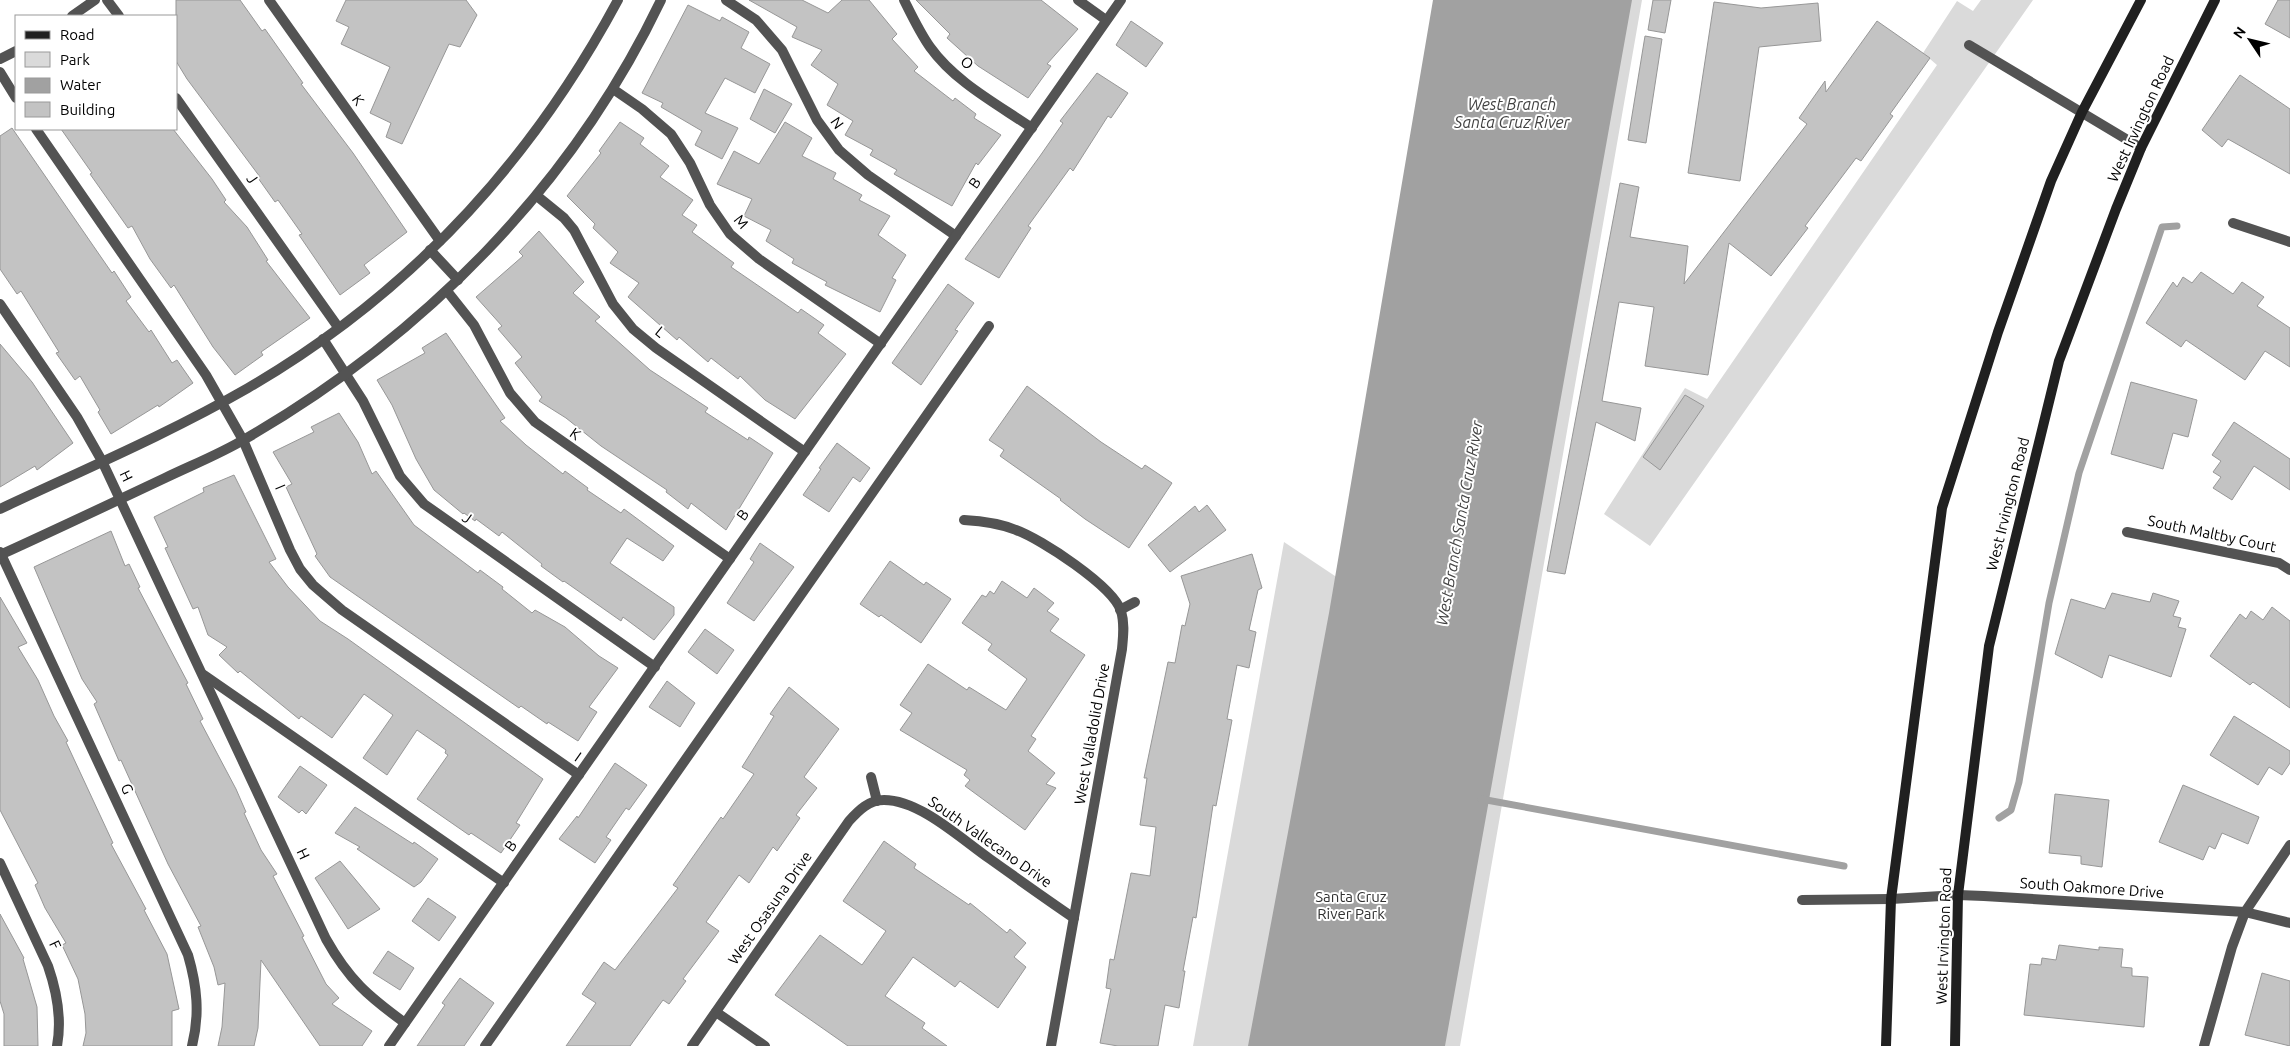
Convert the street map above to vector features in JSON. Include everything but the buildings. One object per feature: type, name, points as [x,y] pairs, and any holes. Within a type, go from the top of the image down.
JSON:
[{"type":"main road","points":[[1886,1046],[1890,899],[1942,508],[1998,332],[2051,181],[2082,112],[2142,0]]},
{"type":"main road","name":"West Irvington Road","points":[[1956,1046],[1958,895],[1989,646],[2049,399],[2059,361],[2141,148],[2215,0]]},
{"type":"street","points":[[73,15],[95,0]]},
{"type":"street","points":[[107,0],[118,15]]},
{"type":"street","name":"K","points":[[269,0],[440,241]]},
{"type":"street","points":[[0,509],[221,403],[281,368],[338,327],[430,250],[470,211],[526,145],[576,74],[618,0]]},
{"type":"street","points":[[0,554],[121,499],[242,440],[347,373],[405,328],[458,280],[537,196],[579,141],[613,89],[661,0]]},
{"type":"street","name":"N","points":[[726,0],[756,20],[782,50],[817,120],[839,150],[868,175],[956,236]]},
{"type":"street","name":"O","points":[[904,0],[920,31],[945,64],[962,79],[1032,128]]},
{"type":"street","points":[[1078,0],[1106,20]]},
{"type":"street","name":"B","points":[[390,1046],[1121,0]]},
{"type":"street","points":[[1969,46],[2141,148]]},
{"type":"street","points":[[0,59],[15,52]]},
{"type":"street","points":[[0,72],[15,96]]},
{"type":"street","name":"M","points":[[613,89],[642,109],[671,134],[686,155],[720,220],[737,241],[759,259],[881,344]]},
{"type":"street","name":"J","points":[[178,101],[338,327]]},
{"type":"street","name":"I","points":[[37,130],[206,375],[242,440],[290,550],[313,585],[342,610],[578,776]]},
{"type":"street","name":"L","points":[[537,196],[564,218],[574,230],[604,291],[633,328],[656,348],[805,452]]},
{"type":"street","points":[[2233,223],[2290,242]]},
{"type":"street","points":[[430,250],[458,280]]},
{"type":"street","name":"K","points":[[447,291],[474,325],[510,393],[535,422],[730,559]]},
{"type":"street","name":"H","points":[[0,304],[77,417],[102,461],[335,955],[365,993],[405,1023]]},
{"type":"street","points":[[485,1046],[989,326]]},
{"type":"street","name":"J","points":[[323,339],[347,373],[374,420],[400,476],[424,504],[655,667]]},
{"type":"street","name":"West Valladolid Drive","points":[[964,520],[1000,524],[1037,540],[1096,581],[1110,594],[1120,610],[1124,629],[1122,649],[1050,1046]]},
{"type":"street","name":"South Maltby Court","points":[[2127,532],[2280,563],[2290,570]]},
{"type":"street","name":"G","points":[[0,554],[188,955],[196,988],[198,1006],[197,1026],[192,1046]]},
{"type":"street","points":[[1120,610],[1135,602]]},
{"type":"street","points":[[203,674],[504,883]]},
{"type":"street","points":[[871,778],[880,800]]},
{"type":"street","name":"South Vallecano Drive","points":[[880,800],[898,802],[927,814],[1074,918]]},
{"type":"street","name":"West Osasuna Drive","points":[[692,1046],[849,821],[870,803],[880,800]]},
{"type":"street","points":[[2204,1046],[2230,955],[2245,912],[2290,845]]},
{"type":"street","name":"F","points":[[0,863],[53,980],[59,1020],[57,1046]]},
{"type":"street","name":"South Oakmore Drive","points":[[1802,900],[1890,899],[1958,895],[2245,912],[2290,924]]},
{"type":"street","points":[[716,1012],[764,1046]]},
{"type":"green space","name":"West Branch Santa Cruz River","points":[[1435,0],[1642,0],[1460,1046],[1193,1046],[1284,542],[1338,578]]},
{"type":"green space","points":[[1981,0],[2033,0],[1650,546],[1604,514],[1685,388],[1707,399],[1937,65],[1923,53],[1957,1],[1973,11]]},
{"type":"water","name":"West Branch Santa Cruz River","points":[[1433,0],[1632,0],[1445,1046],[1248,1046],[1329,613]]},
{"type":"waterway","points":[[1999,818],[2011,810],[2019,782],[2049,603],[2079,473],[2162,227],[2177,226]]},
{"type":"waterway","points":[[1481,799],[1844,866]]},
{"type":"park label","name":"Santa Cruz River Park","points":[[1351,906]]}]
